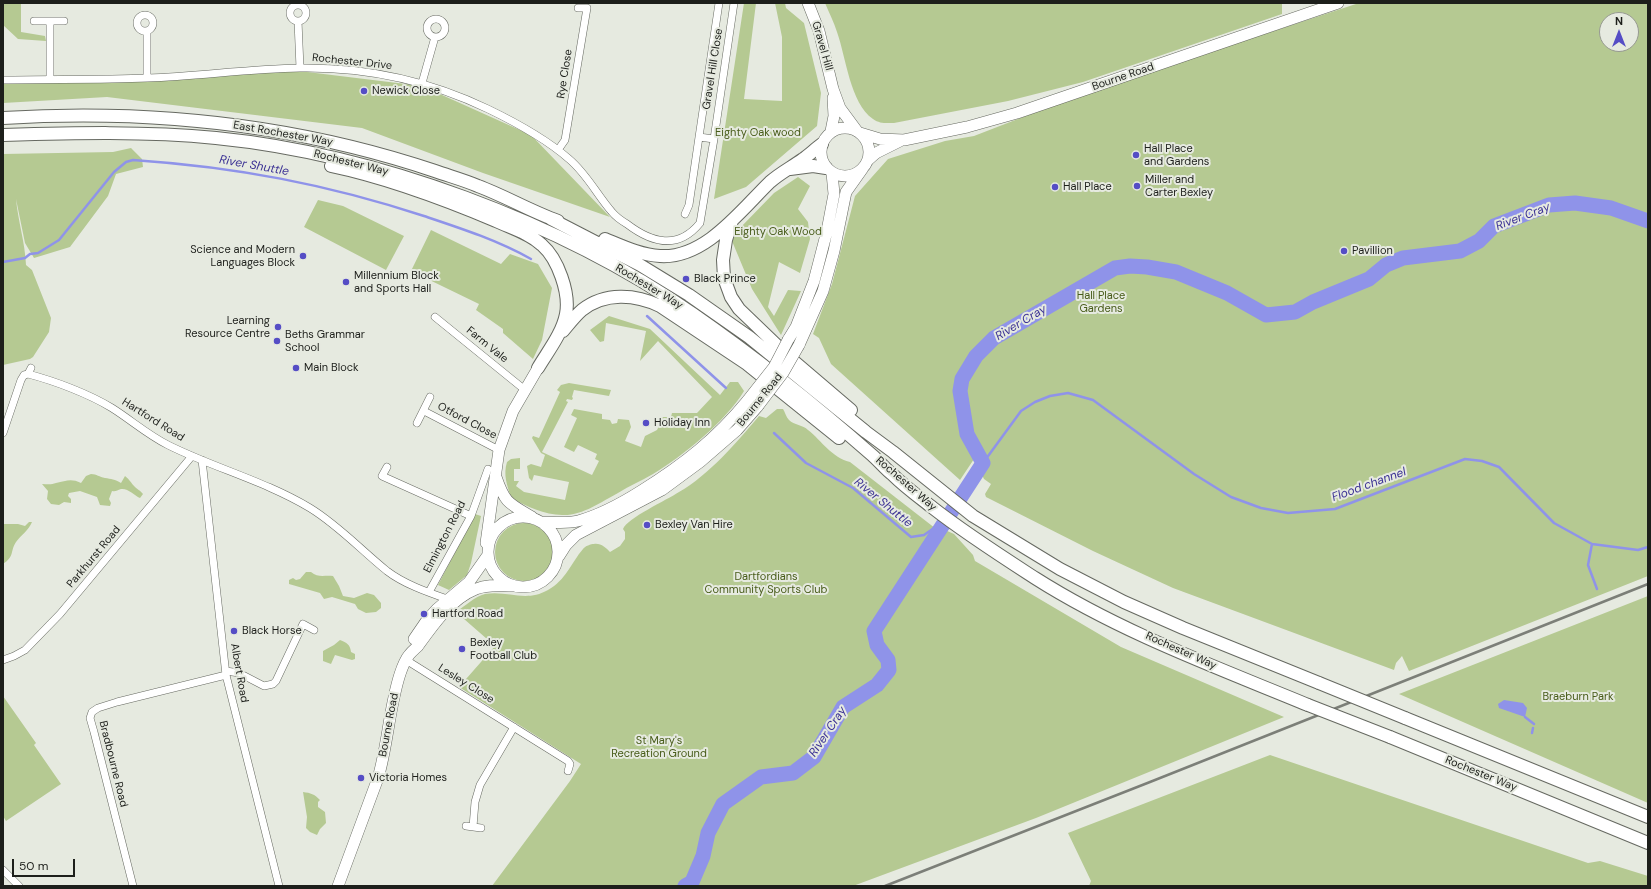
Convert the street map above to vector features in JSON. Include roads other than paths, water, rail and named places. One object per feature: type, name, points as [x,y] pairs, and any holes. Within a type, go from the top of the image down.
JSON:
[{"type":"highway","name":"East Rochester Way","points":[[3,118],[76,115],[125,115],[217,122],[273,130],[336,143],[390,157],[434,171],[478,186],[551,219]]},
{"type":"highway","points":[[3,135],[107,133],[173,136],[285,156],[340,168],[394,184],[474,212],[529,236],[542,245],[552,256],[561,275],[566,314],[556,337],[538,368]]},
{"type":"highway","name":"Rochester Way","points":[[173,136],[214,138],[255,143],[334,158],[366,166],[476,202],[545,231],[594,255],[637,279],[692,313],[792,387],[934,509],[964,531],[1040,581],[1093,611],[1148,638],[1308,705],[1648,843]]},
{"type":"highway","points":[[551,219],[645,254],[661,256],[682,254],[704,245],[717,235],[772,181],[787,169],[804,159],[822,144]]},
{"type":"highway","points":[[787,169],[813,166],[829,171]]},
{"type":"highway","points":[[734,218],[726,240],[722,260],[724,278],[731,297],[740,309],[790,358],[867,424],[893,452]]},
{"type":"highway","name":"Rochester Way","points":[[551,219],[640,265],[689,295],[749,337],[973,516],[1060,569],[1124,602],[1183,628],[1648,818]]},
{"type":"highway","points":[[556,337],[583,309],[599,301],[617,296],[635,296],[649,300],[747,364],[871,463],[893,475]]},
{"type":"main road","name":"Gravel Hill","points":[[808,3],[819,31],[833,89],[840,108],[858,132]]},
{"type":"main road","name":"Bourne Road","points":[[537,520],[568,523],[600,513],[629,498],[670,473],[698,451],[728,424],[793,342],[823,292],[834,251],[846,192],[866,164],[876,153],[904,140],[966,127],[1017,113],[1338,3]]},
{"type":"main road","name":"Gravel Hill","points":[[831,131],[834,116],[833,89]]},
{"type":"main road","points":[[844,128],[858,132],[868,144],[869,152],[866,164],[852,175],[839,176],[829,171],[820,156],[822,144],[831,131],[844,128]]},
{"type":"main road","name":"Bourne Road","points":[[858,132],[880,139],[904,140]]},
{"type":"main road","name":"Bourne Road","points":[[559,556],[566,545],[576,535],[662,490],[700,462],[737,430],[758,406],[783,373],[796,327],[812,288],[827,231],[834,194],[829,171]]},
{"type":"main road","points":[[492,473],[502,495],[509,503],[549,528],[555,536],[559,556],[555,566],[549,575],[534,586],[512,586],[503,582],[490,567],[486,540],[492,473],[513,411],[538,368]]},
{"type":"main road","points":[[488,554],[490,542],[501,526],[520,518],[537,520]]},
{"type":"main road","name":"Bourne Road","points":[[338,886],[382,765],[395,692],[408,657],[411,644],[427,620],[447,599],[469,582],[488,554]]},
{"type":"main road","name":"Bourne Road","points":[[408,657],[442,614],[452,604],[469,592],[486,586],[512,586]]},
{"type":"street","name":"Gravel Hill Close","points":[[685,214],[689,205],[719,3]]},
{"type":"street","name":"Gravel Hill Close","points":[[702,213],[734,3]]},
{"type":"street","name":"Rye Close","points":[[558,150],[565,140],[587,8],[578,8]]},
{"type":"street","points":[[34,21],[64,21]]},
{"type":"street","points":[[298,21],[300,68]]},
{"type":"street","points":[[50,22],[50,79]]},
{"type":"street","points":[[147,31],[147,78]]},
{"type":"street","points":[[422,83],[435,37]]},
{"type":"street","name":"Rochester Drive","points":[[3,80],[147,78],[300,68],[335,69],[385,75],[422,83],[487,109],[538,136],[558,150],[579,168],[613,214],[637,232],[658,241],[675,241],[692,233],[700,223],[702,213]]},
{"type":"street","points":[[699,137],[714,139]]},
{"type":"street","name":"Farm Vale","points":[[435,317],[525,390]]},
{"type":"street","name":"Hartford Road","points":[[3,433],[21,380],[24,375],[30,371],[93,398],[113,409],[157,439],[192,456],[225,468],[309,507],[340,530],[388,572],[408,583],[447,599]]},
{"type":"street","name":"Otford Close","points":[[417,423],[430,397]]},
{"type":"street","name":"Otford Close","points":[[424,411],[499,450]]},
{"type":"street","name":"Parkhurst Road","points":[[3,660],[25,650],[60,614],[192,456]]},
{"type":"street","name":"Albert Road","points":[[202,460],[226,673],[279,886]]},
{"type":"street","points":[[387,466],[382,476],[471,516]]},
{"type":"street","name":"Elmington Road","points":[[429,592],[471,516],[492,473]]},
{"type":"street","points":[[226,673],[239,673],[264,686],[273,684],[276,681],[303,624],[314,630]]},
{"type":"street","name":"Lesley Close","points":[[408,657],[568,761],[570,764],[568,771]]},
{"type":"street","name":"Bradbourne Road","points":[[133,886],[90,718],[92,712],[98,708],[117,702],[226,673]]},
{"type":"street","points":[[473,827],[477,793],[514,727]]},
{"type":"street","points":[[3,870],[19,886]]},
{"type":"water","points":[[1504,700],[1523,703],[1527,708],[1525,717],[1499,708],[1498,704]]},
{"type":"waterway","name":"River Shuttle","points":[[3,262],[25,258],[30,254],[38,253],[59,240],[114,172],[126,162],[133,160],[244,172],[316,186],[424,216],[492,240],[531,259]]},
{"type":"waterway","name":"River Cray","points":[[685,886],[692,882],[703,856],[708,833],[723,804],[761,777],[793,773],[814,757],[843,707],[877,685],[889,670],[888,660],[877,645],[874,631],[983,463],[967,434],[960,391],[962,379],[976,356],[994,338],[1115,268],[1130,266],[1147,267],[1176,272],[1227,293],[1266,315],[1295,312],[1313,302],[1369,279],[1386,265],[1403,258],[1460,251],[1479,241],[1494,226],[1549,205],[1575,203],[1611,208],[1648,221]]},
{"type":"waterway","name":"River Shuttle","points":[[647,316],[726,388]]},
{"type":"waterway","name":"Flood channel","points":[[983,463],[1021,411],[1035,402],[1050,396],[1068,393],[1093,400],[1194,474],[1231,497],[1261,508],[1288,513],[1335,509],[1465,459],[1482,461],[1499,467],[1554,523],[1592,544],[1638,550],[1648,547]]},
{"type":"waterway","name":"River Shuttle","points":[[774,433],[806,463],[853,488],[911,537],[924,535],[944,521]]},
{"type":"waterway","points":[[1592,544],[1588,565],[1597,589]]},
{"type":"waterway","points":[[1525,717],[1534,724]]},
{"type":"waterway","points":[[1532,733],[1533,728]]},
{"type":"railway","points":[[885,886],[1648,584]]},
{"type":"place","name":"Newick Close","points":[[364,91]]},
{"type":"place","name":"Hall Place and Gardens","points":[[1136,155]]},
{"type":"place","name":"Miller and Carter Bexley","points":[[1137,186]]},
{"type":"place","name":"Hall Place","points":[[1055,187]]},
{"type":"place","name":"Pavillion","points":[[1344,251]]},
{"type":"place","name":"Science and Modern Languages Block","points":[[303,256]]},
{"type":"place","name":"Black Prince","points":[[686,279]]},
{"type":"place","name":"Millennium Block and Sports Hall","points":[[346,282]]},
{"type":"place","name":"Learning Resource Centre","points":[[278,327]]},
{"type":"place","name":"Beths Grammar School","points":[[277,341]]},
{"type":"place","name":"Main Block","points":[[296,368]]},
{"type":"place","name":"Holiday Inn","points":[[646,423]]},
{"type":"place","name":"Bexley Van Hire","points":[[647,525]]},
{"type":"place","name":"Hartford Road","points":[[424,614]]},
{"type":"place","name":"Black Horse","points":[[234,631]]},
{"type":"place","name":"Bexley Football Club","points":[[462,649]]},
{"type":"place","name":"Victoria Homes","points":[[361,778]]},
{"type":"park label","name":"Eighty Oak wood","points":[[758,133]]},
{"type":"park label","name":"Eighty Oak Wood","points":[[778,232]]},
{"type":"park label","name":"Hall Place Gardens","points":[[1101,302]]},
{"type":"park label","name":"Dartfordians Community Sports Club","points":[[766,583]]},
{"type":"park label","name":"Braeburn Park","points":[[1578,697]]},
{"type":"park label","name":"St Mary's Recreation Ground","points":[[659,747]]}]
